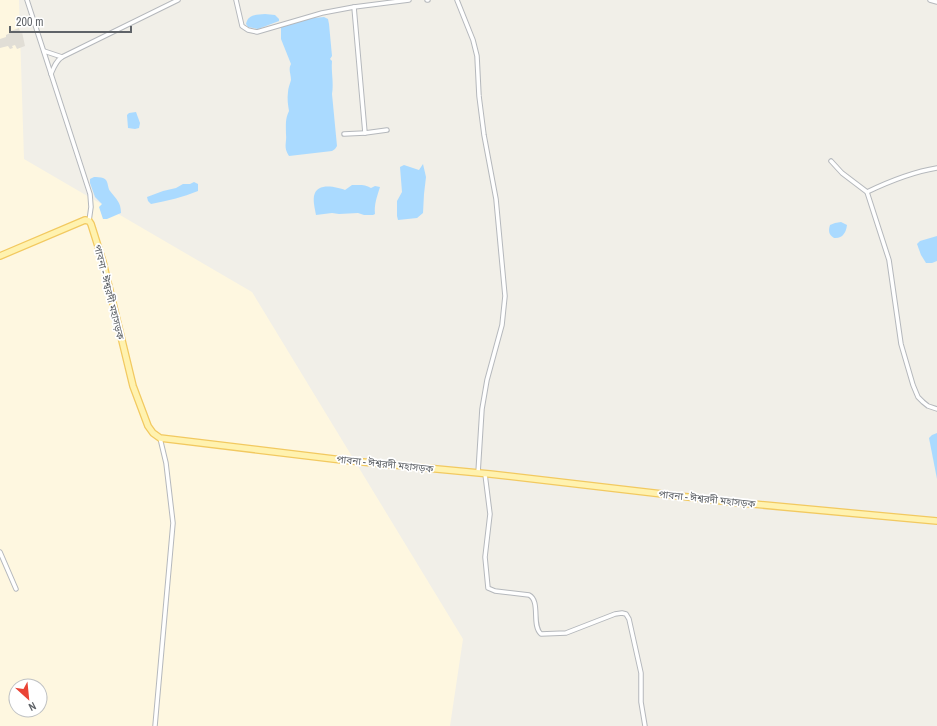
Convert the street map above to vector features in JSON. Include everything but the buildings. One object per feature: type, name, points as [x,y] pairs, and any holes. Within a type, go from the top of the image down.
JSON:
[{"type":"main road","points":[[0,256],[85,220],[89,221]]},
{"type":"main road","name":"পাবনা - ঈশ্বরদী মহাসড়ক","points":[[89,221],[103,262],[133,386],[148,426],[153,433],[160,438],[342,460],[478,473],[485,477],[937,521]]},
{"type":"street","points":[[27,0],[90,194],[91,207],[89,221]]},
{"type":"street","points":[[51,75],[54,66],[62,57],[178,0]]},
{"type":"street","points":[[236,0],[242,26],[248,30],[257,32],[322,13],[408,0]]},
{"type":"street","points":[[457,0],[473,40],[477,56],[479,96],[484,135],[496,200],[505,296],[502,325],[487,380],[482,409],[478,473]]},
{"type":"street","points":[[930,0],[937,2]]},
{"type":"street","points":[[354,7],[365,133]]},
{"type":"street","points":[[44,51],[62,57]]},
{"type":"street","points":[[344,134],[387,130]]},
{"type":"street","points":[[831,161],[842,173],[867,192],[889,260],[901,344],[913,386],[918,397],[923,402],[928,406],[937,408]]},
{"type":"street","points":[[867,192],[903,176],[937,168]]},
{"type":"street","points":[[154,726],[173,523],[166,463],[160,438]]},
{"type":"street","points":[[485,477],[489,525],[485,557],[488,588],[495,591],[529,595],[532,597],[534,602],[537,629],[542,634],[566,633],[615,614],[622,612],[626,614],[629,619],[641,673],[641,702],[645,726]]},
{"type":"street","points":[[0,552],[16,589]]},
{"type":"shaded area","points":[[0,0],[19,0],[24,159],[252,292],[463,639],[450,726],[0,726]]},
{"type":"shaded area","points":[[19,28],[21,34],[22,32],[25,46],[17,49],[15,45],[10,49],[8,46],[0,48],[0,39],[6,37],[6,35],[11,31]]},
{"type":"water","points":[[256,15],[275,15],[279,21],[258,29],[248,27],[246,24],[249,18]]},
{"type":"water","points":[[324,17],[328,19],[329,24],[332,56],[330,59],[332,61],[332,94],[337,146],[332,151],[289,156],[286,147],[286,125],[289,111],[288,89],[291,80],[291,64],[281,39],[281,27],[291,22],[308,18]]},
{"type":"water","points":[[136,112],[140,123],[139,128],[128,128],[127,115],[129,113]]},
{"type":"water","points":[[423,164],[426,177],[423,213],[417,218],[398,220],[397,201],[402,192],[400,167],[404,165],[419,170]]},
{"type":"water","points":[[94,177],[106,180],[109,189],[119,203],[121,213],[107,219],[103,219],[99,207],[102,204],[95,197],[90,183],[90,179]]},
{"type":"water","points":[[194,182],[198,184],[198,191],[157,203],[151,204],[148,201],[147,197],[176,188],[183,184],[190,184]]},
{"type":"water","points":[[352,185],[364,185],[371,188],[375,186],[380,187],[375,204],[375,214],[364,215],[358,213],[332,213],[316,215],[314,196],[319,189],[327,187],[345,190]]},
{"type":"water","points":[[841,222],[847,225],[846,231],[839,238],[834,238],[829,233],[830,225]]},
{"type":"water","points":[[937,236],[937,261],[926,263],[917,244],[920,241]]},
{"type":"water","points":[[937,433],[937,479],[929,438]]}]
